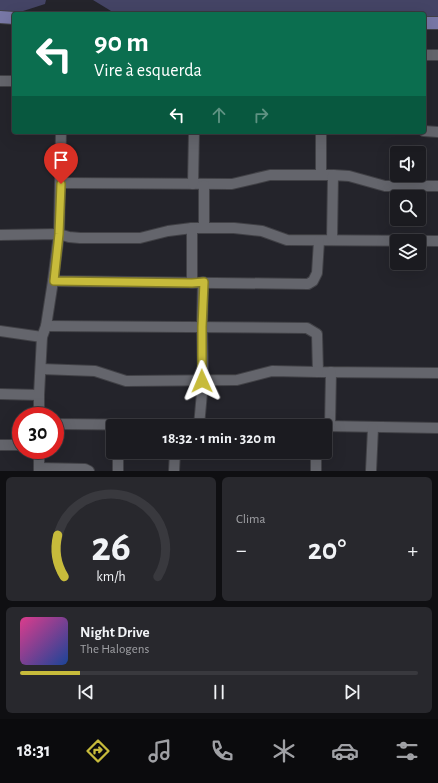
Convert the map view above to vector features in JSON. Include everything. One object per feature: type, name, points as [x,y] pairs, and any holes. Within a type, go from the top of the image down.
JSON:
[{"type":"main road","points":[[0,17],[12,18]]},
{"type":"main road","points":[[426,23],[438,23]]},
{"type":"street","points":[[426,55],[438,55]]},
{"type":"street","points":[[0,81],[12,81]]},
{"type":"street","points":[[426,131],[438,132]]},
{"type":"street","points":[[39,407],[42,337],[46,326],[54,281],[59,234],[61,134]]},
{"type":"street","points":[[194,134],[198,185],[204,228]]},
{"type":"street","points":[[321,134],[321,175]]},
{"type":"street","points":[[61,184],[232,184],[270,175],[321,175],[349,176],[385,186],[438,186]]},
{"type":"street","points":[[332,240],[334,176]]},
{"type":"street","points":[[0,235],[59,234],[80,238],[140,238],[168,231],[192,228],[248,228],[262,231],[287,240],[438,241]]},
{"type":"street","points":[[192,228],[192,283]]},
{"type":"street","points":[[54,281],[308,284],[313,281],[317,273],[319,241]]},
{"type":"street","points":[[199,419],[202,381],[204,282]]},
{"type":"street","points":[[46,326],[307,328],[317,334],[318,372]]},
{"type":"street","points":[[0,331],[42,337]]},
{"type":"street","points":[[41,369],[95,370],[126,381],[237,380],[272,371],[438,373]]},
{"type":"street","points":[[328,419],[331,372]]},
{"type":"street","points":[[0,394],[39,395]]},
{"type":"street","points":[[64,424],[106,426]]},
{"type":"street","points":[[332,426],[438,428]]},
{"type":"street","points":[[372,471],[373,428]]},
{"type":"street","points":[[0,445],[12,445]]},
{"type":"street","points":[[118,459],[118,471]]},
{"type":"street","points":[[174,471],[175,459]]},
{"type":"street","points":[[316,459],[316,471]]},
{"type":"street","points":[[39,469],[85,469],[89,471]]},
{"type":"shaded area","points":[[0,0],[46,0],[45,4],[20,12],[0,11]]},
{"type":"shaded area","points":[[93,0],[438,0],[438,18],[426,18],[426,12],[113,12]]},
{"type":"route","points":[[61,184],[59,234],[54,281],[204,282],[202,381]]}]
